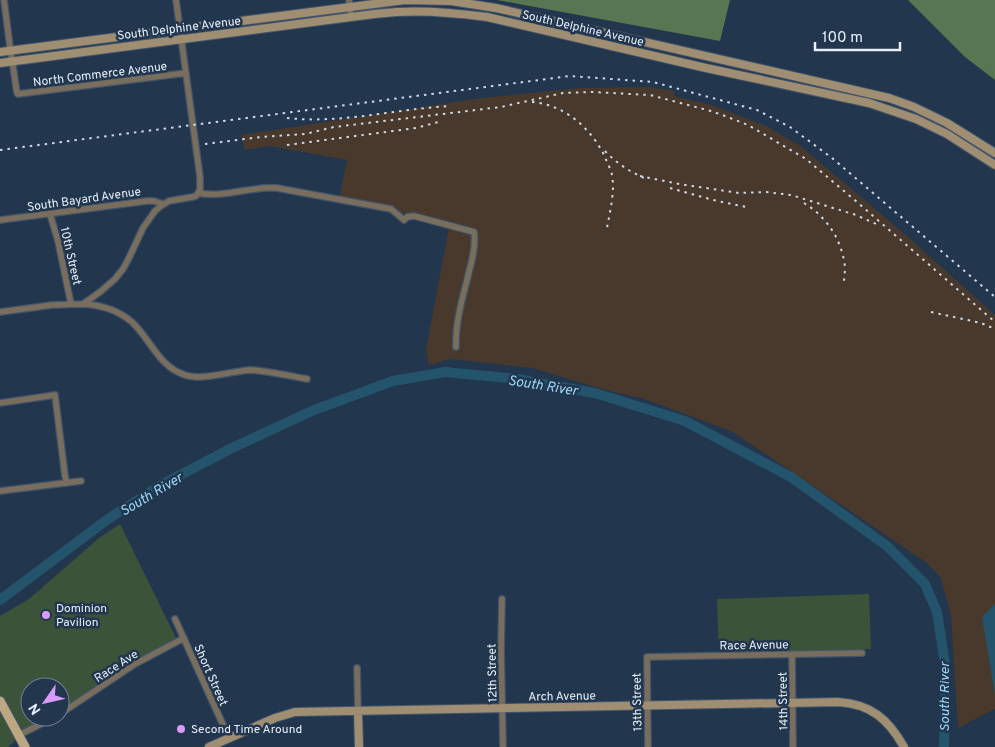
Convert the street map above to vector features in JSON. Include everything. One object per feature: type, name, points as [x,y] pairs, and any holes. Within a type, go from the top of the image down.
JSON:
[{"type":"main road","name":"South Delphine Avenue","points":[[0,52],[180,30],[349,3],[405,0],[451,1],[496,8],[889,98],[914,107],[947,123],[995,153]]},
{"type":"main road","name":"South Delphine Avenue","points":[[0,63],[397,12],[461,14],[487,17],[706,68],[869,103],[916,120],[947,134],[995,165]]},
{"type":"main road","points":[[0,701],[25,747]]},
{"type":"main road","name":"Arch Avenue","points":[[209,747],[284,714],[295,712],[838,702],[865,707],[877,714],[889,725],[904,747]]},
{"type":"main road","points":[[358,711],[359,747]]},
{"type":"street","points":[[4,0],[12,61]]},
{"type":"street","points":[[176,0],[200,177],[200,190],[198,193]]},
{"type":"street","points":[[349,3],[351,17]]},
{"type":"street","name":"North Commerce Avenue","points":[[12,61],[17,93],[20,95],[186,73]]},
{"type":"street","name":"South Bayard Avenue","points":[[0,220],[147,201],[163,204],[192,197],[198,193],[216,195],[277,188],[391,209],[404,220],[407,217],[414,216],[474,232],[474,250],[459,314],[456,347]]},
{"type":"street","points":[[83,304],[115,279],[128,260],[145,224],[163,204]]},
{"type":"street","name":"10th Street","points":[[50,214],[58,241],[71,304]]},
{"type":"street","points":[[0,312],[71,304],[104,307],[129,320],[165,363],[185,376],[200,377],[252,370],[306,379]]},
{"type":"street","points":[[0,403],[55,395],[67,483]]},
{"type":"street","points":[[0,491],[81,481]]},
{"type":"street","name":"12th Street","points":[[502,599],[503,747]]},
{"type":"street","name":"Short Street","points":[[175,620],[229,738]]},
{"type":"street","name":"Race Ave","points":[[70,707],[135,664],[184,638]]},
{"type":"street","name":"Race Avenue","points":[[647,656],[862,653]]},
{"type":"street","name":"14th Street","points":[[792,654],[793,747]]},
{"type":"street","name":"13th Street","points":[[647,656],[648,747]]},
{"type":"street","points":[[357,668],[358,711]]},
{"type":"street","points":[[19,735],[35,727]]},
{"type":"shaded area","points":[[648,87],[674,91],[674,96],[715,106],[766,126],[799,145],[907,236],[995,315],[995,709],[958,728],[951,615],[941,578],[927,563],[733,432],[645,399],[609,391],[532,368],[451,359],[429,365],[426,350],[450,222],[339,200],[347,160],[270,146],[245,150],[241,135],[482,98],[581,88]]},
{"type":"green space","points":[[497,0],[730,0],[720,41]]},
{"type":"green space","points":[[908,0],[995,0],[995,80],[965,57]]},
{"type":"green space","points":[[120,524],[176,638],[70,704],[70,677],[20,677],[20,727],[33,727],[8,747],[0,747],[0,616],[29,599],[99,538]]},
{"type":"green space","points":[[869,594],[871,649],[719,655],[717,599]]},
{"type":"water","points":[[995,604],[995,695],[982,617]]},
{"type":"waterway","name":"South River","points":[[0,600],[108,519],[161,485],[232,448],[314,410],[393,381],[445,372],[517,379],[595,393],[685,421],[791,477],[887,546],[925,584],[937,612],[946,671],[944,747]]},
{"type":"railway","points":[[0,150],[570,76],[653,82],[757,110],[790,127],[832,158],[995,297]]},
{"type":"railway","points":[[205,144],[305,134],[334,127],[501,107],[563,93],[592,92],[650,95],[711,111],[748,125],[806,159],[995,322]]},
{"type":"railway","points":[[532,102],[544,104],[566,113],[576,120],[599,146],[611,170],[613,181],[612,202],[607,228]]},
{"type":"railway","points":[[287,118],[348,118],[450,106]]},
{"type":"railway","points":[[287,145],[416,128],[442,121]]},
{"type":"railway","points":[[605,151],[624,167],[646,179]]},
{"type":"railway","points":[[640,176],[739,193],[766,192],[791,195],[856,215],[876,224]]},
{"type":"railway","points":[[670,188],[746,207]]},
{"type":"railway","points":[[804,203],[820,215],[837,239],[845,267],[844,283]]},
{"type":"railway","points":[[931,312],[981,323],[995,329]]},
{"type":"place","name":"Dominion Pavilion","points":[[46,615]]},
{"type":"place","name":"Second Time Around","points":[[181,729]]}]
